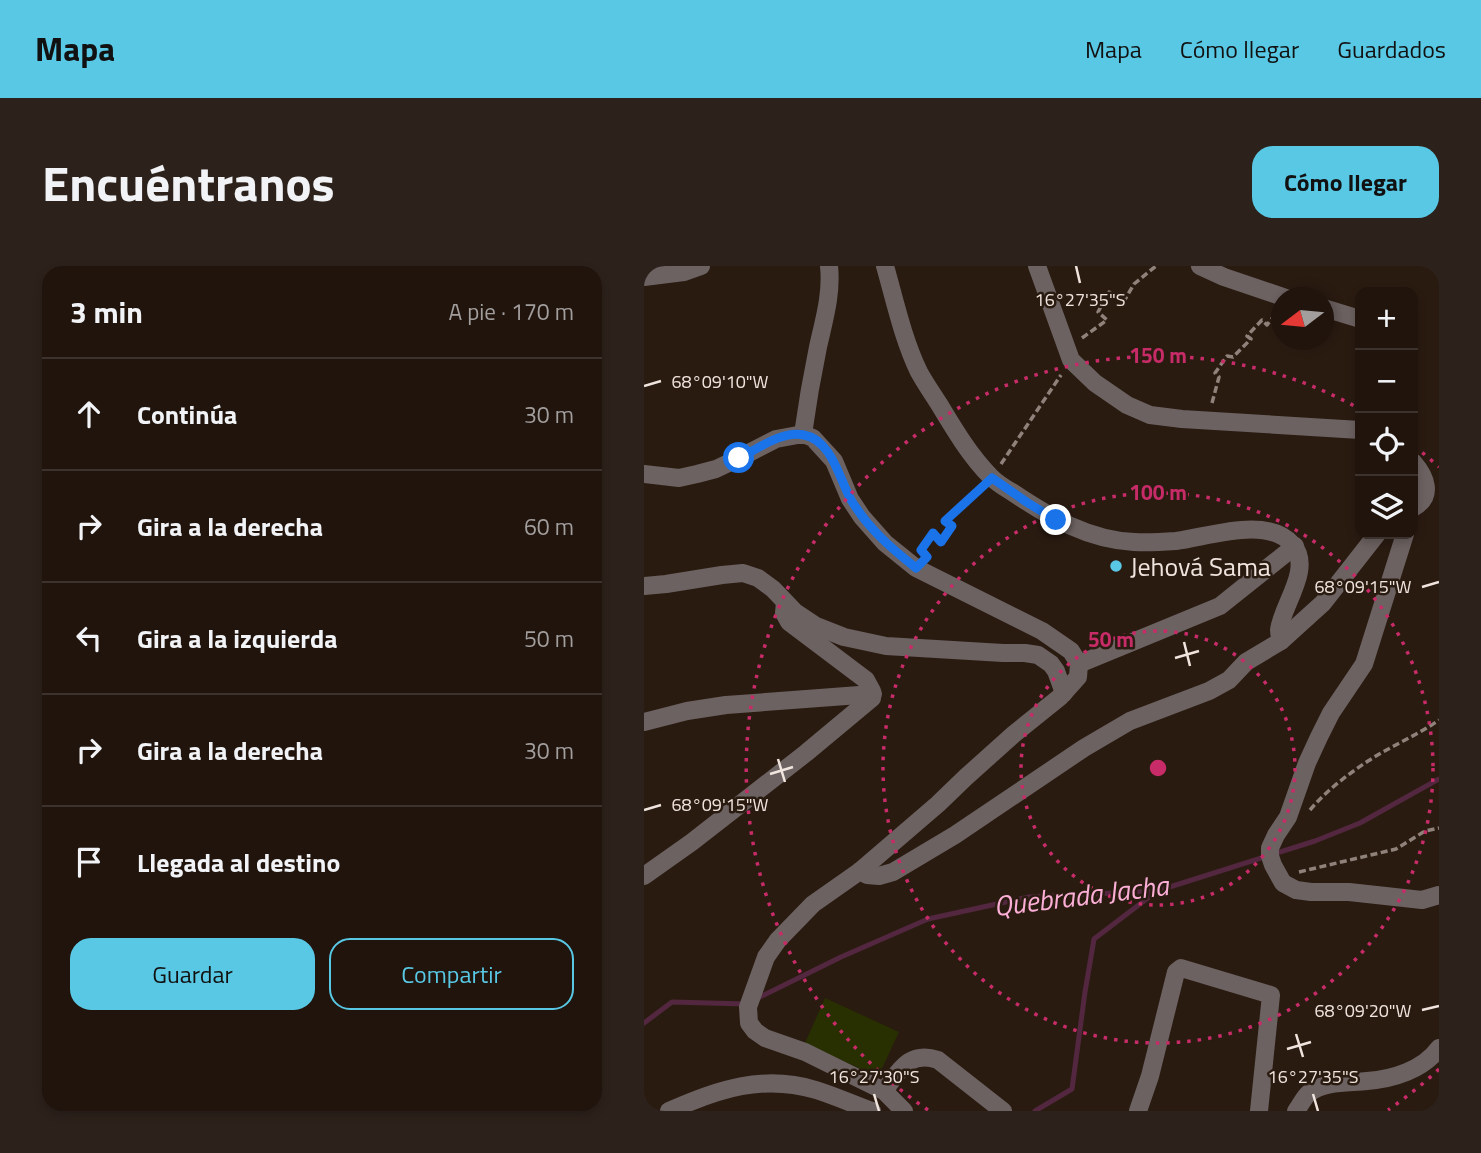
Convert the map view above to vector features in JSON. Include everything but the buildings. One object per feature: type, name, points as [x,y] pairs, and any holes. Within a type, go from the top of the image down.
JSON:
[{"type":"street","points":[[644,277],[684,272],[701,266]]},
{"type":"street","points":[[803,434],[828,300],[829,266]]},
{"type":"street","points":[[885,266],[900,322],[919,372],[968,450],[992,478],[1056,520],[1084,532],[1115,539],[1131,542],[1176,541],[1251,529],[1284,536],[1295,546],[1299,558],[1298,575],[1279,630],[1281,640]]},
{"type":"street","points":[[1037,266],[1071,360],[1095,383],[1127,405],[1150,415],[1355,430]]},
{"type":"street","points":[[1200,266],[1271,293]]},
{"type":"street","points":[[1334,311],[1355,317]]},
{"type":"street","points":[[644,474],[679,478],[716,469],[776,439],[803,434],[813,438],[834,461],[850,499],[885,543],[916,568],[1042,631],[1071,650],[1079,664],[1078,677],[1064,693],[860,871],[813,904],[765,957],[748,1007],[749,1023],[755,1031],[765,1038],[805,1052],[884,1091],[904,1111]]},
{"type":"street","points":[[1418,468],[1424,476],[1426,486],[1425,496],[1418,505]]},
{"type":"street","points":[[860,871],[879,876],[893,872],[920,857],[1084,748],[1130,722],[1209,691],[1229,680],[1246,662],[1281,640],[1323,603],[1373,539]]},
{"type":"street","points":[[1403,539],[1364,664],[1325,725],[1307,763],[1288,817],[1270,848],[1270,856],[1278,876],[1288,887],[1311,892],[1349,892],[1422,900],[1439,895]]},
{"type":"street","points":[[1079,664],[1220,606],[1295,546]]},
{"type":"street","points":[[644,586],[743,573],[758,578],[816,626],[844,638],[886,646],[1038,655],[1056,671],[1064,693]]},
{"type":"street","points":[[644,876],[806,753],[868,703],[873,694],[866,680],[789,622],[784,613],[785,603]]},
{"type":"street","points":[[644,722],[726,705],[873,694]]},
{"type":"street","points":[[1138,1111],[1150,1076],[1176,972],[1181,968],[1270,995],[1259,1111]]},
{"type":"street","points":[[1296,1111],[1308,1094],[1322,1087],[1335,1083],[1371,1081],[1403,1073],[1426,1062],[1439,1048]]},
{"type":"street","points":[[884,1091],[909,1061],[921,1057],[930,1058],[938,1060],[1003,1111]]},
{"type":"street","points":[[669,1111],[698,1098],[731,1088],[771,1082],[815,1090],[872,1111]]},
{"type":"path","points":[[1134,284],[1156,266]]},
{"type":"path","points":[[1206,421],[1219,377],[1214,373],[1227,356],[1233,357],[1251,339],[1247,335],[1262,320],[1267,325],[1271,320]]},
{"type":"path","points":[[916,568],[927,557],[921,550],[933,533],[941,542],[952,526],[945,521],[992,478]]},
{"type":"path","points":[[1288,817],[1301,820],[1323,795],[1369,761],[1439,720]]},
{"type":"path","points":[[1278,876],[1396,849],[1425,831],[1439,828]]},
{"type":"green space","points":[[825,998],[899,1032],[878,1077],[805,1043]]},
{"type":"waterway","name":"Quebrada Jacha","points":[[758,998],[841,957],[928,919],[1029,897],[1157,891],[1315,841],[1360,823],[1439,779]]},
{"type":"waterway","points":[[1035,1111],[1072,1089],[1094,939],[1157,891]]},
{"type":"waterway","name":"Quebrada Jacha","points":[[644,1023],[672,1002],[746,1004]]},
{"type":"place","name":"Jehová Sama","points":[[1116,566]]},
{"type":"route","points":[[739,458],[776,439],[803,434],[813,438],[834,461],[850,499],[862,517],[885,543],[916,568],[927,557],[921,550],[933,533],[941,542],[952,526],[945,521],[992,478],[1056,520]]}]
